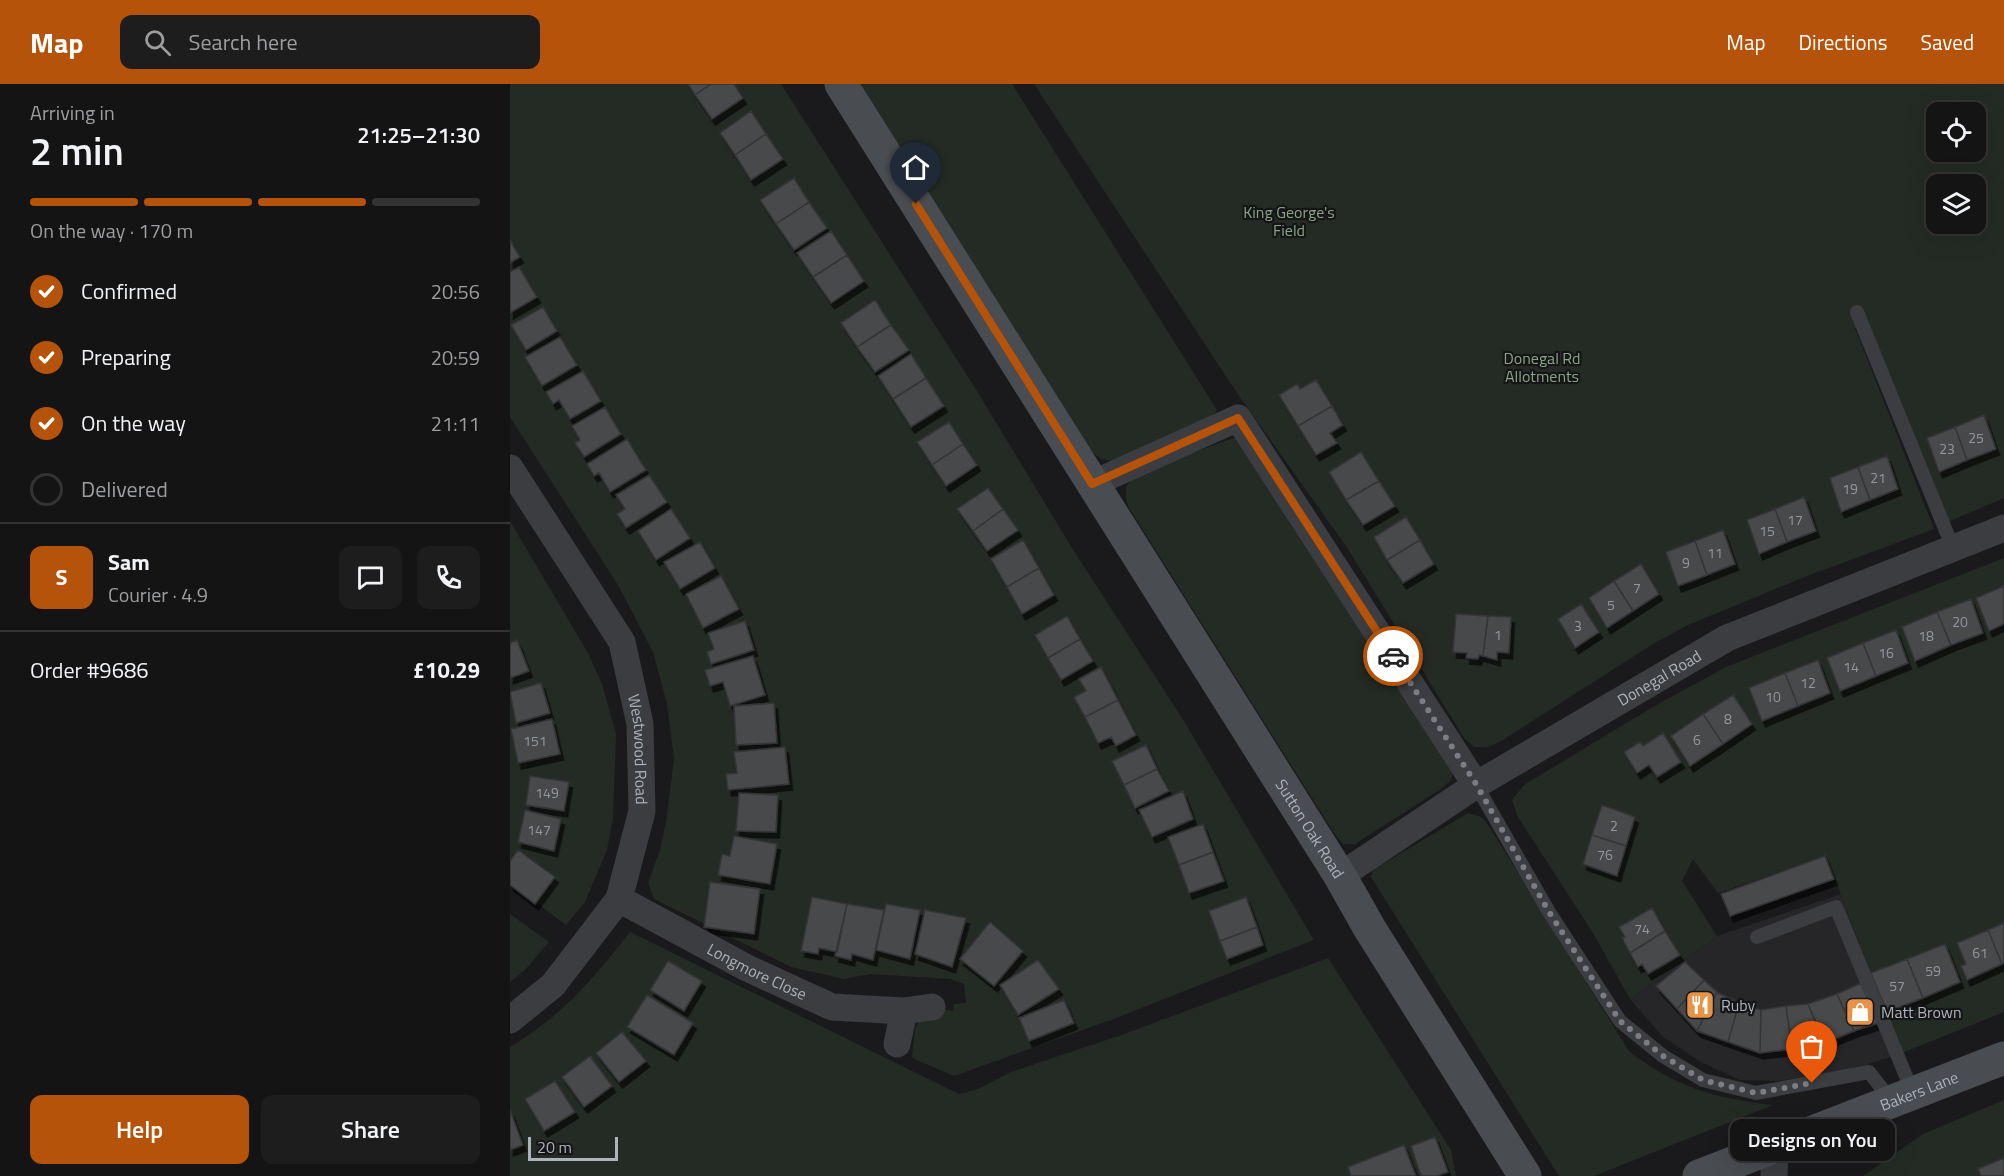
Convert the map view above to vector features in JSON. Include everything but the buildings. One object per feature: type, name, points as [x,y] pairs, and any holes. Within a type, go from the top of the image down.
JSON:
[{"type":"main road","name":"Sutton Oak Road","points":[[841,84],[1340,876],[1525,1176]]},
{"type":"main road","name":"Bakers Lane","points":[[1699,1176],[1774,1161],[1902,1097],[2004,1058]]},
{"type":"street","points":[[1092,484],[1238,418],[1476,784]]},
{"type":"street","name":"Westwood Road","points":[[510,468],[622,642],[640,724],[642,812],[619,899],[553,985],[510,1020]]},
{"type":"street","name":"Donegal Road","points":[[1340,876],[1476,784],[1727,638],[2004,528]]},
{"type":"street","name":"Longmore Close","points":[[619,899],[747,968],[832,1007],[904,1011],[932,1007]]},
{"type":"street","points":[[897,1044],[904,1011]]},
{"type":"lane","points":[[1857,312],[1953,548]]},
{"type":"lane","points":[[1476,784],[1549,912],[1620,1021],[1663,1056],[1703,1080],[1756,1093],[1869,1072],[1902,1097]]},
{"type":"lane","points":[[1757,937],[1836,908],[1902,1097]]},
{"type":"shaded area","points":[[1841,894],[1902,1053],[1851,1070],[1778,1081],[1740,1080],[1701,1062],[1663,1037],[1630,999],[1717,936]]},
{"type":"green space","points":[[510,84],[781,84],[977,391],[1072,548],[1182,718],[1314,940],[1116,1018],[954,1076],[912,1058],[915,1027],[932,1007],[953,1011],[954,1004],[966,1003],[964,984],[951,979],[870,974],[844,979],[791,967],[654,899],[648,883],[660,850],[666,822],[674,759],[667,704],[653,652],[618,585],[510,417]]},
{"type":"green space","points":[[858,84],[1012,84],[1217,410],[1205,426],[1119,462],[1101,459],[1091,451]]},
{"type":"green space","points":[[1034,84],[2004,84],[2004,498],[1948,522],[1864,326],[1855,328],[1934,529],[1802,578],[1688,625],[1653,644],[1503,740],[1488,747],[1474,747],[1464,738],[1348,549],[1237,393]]},
{"type":"green space","points":[[1242,437],[1454,771],[1450,781],[1441,789],[1355,844],[1343,844],[1334,833],[1127,502],[1126,489],[1136,474],[1233,438]]},
{"type":"green space","points":[[510,521],[588,653],[602,684],[616,734],[613,818],[607,850],[585,902],[566,925],[510,883]]},
{"type":"green space","points":[[2004,558],[2004,1012],[1902,1053],[1826,856],[1718,893],[1693,859],[1682,881],[1717,936],[1630,999],[1593,933],[1518,817],[1512,800],[1524,785],[1651,708],[1726,667]]},
{"type":"green space","points":[[1468,813],[1482,817],[1490,828],[1629,1051],[1663,1074],[1697,1089],[1733,1099],[1773,1105],[1594,1176],[1560,1176],[1371,877],[1373,870]]},
{"type":"green space","points":[[510,914],[549,942],[525,970],[510,982]]},
{"type":"green space","points":[[630,932],[959,1094],[978,1089],[1011,1072],[1127,1033],[1328,958],[1451,1150],[1456,1176],[510,1176],[510,1047],[545,1023],[576,996]]},
{"type":"green space","points":[[2004,1100],[2004,1176],[1863,1176],[1923,1134]]},
{"type":"way so far","points":[[1393,656],[1476,784],[1549,912],[1620,1021],[1663,1056],[1703,1080],[1756,1093],[1812,1083]]},
{"type":"place","name":"Ruby","points":[[1700,1005]]},
{"type":"place","name":"Matt Brown","points":[[1860,1012]]},
{"type":"place","name":"Designs on You","points":[[1812,1083]]},
{"type":"route","points":[[916,204],[1092,484],[1238,418],[1393,656]]},
{"type":"park label","name":"King George's Field","points":[[1289,221]]},
{"type":"park label","name":"Donegal Rd Allotments","points":[[1542,367]]}]
